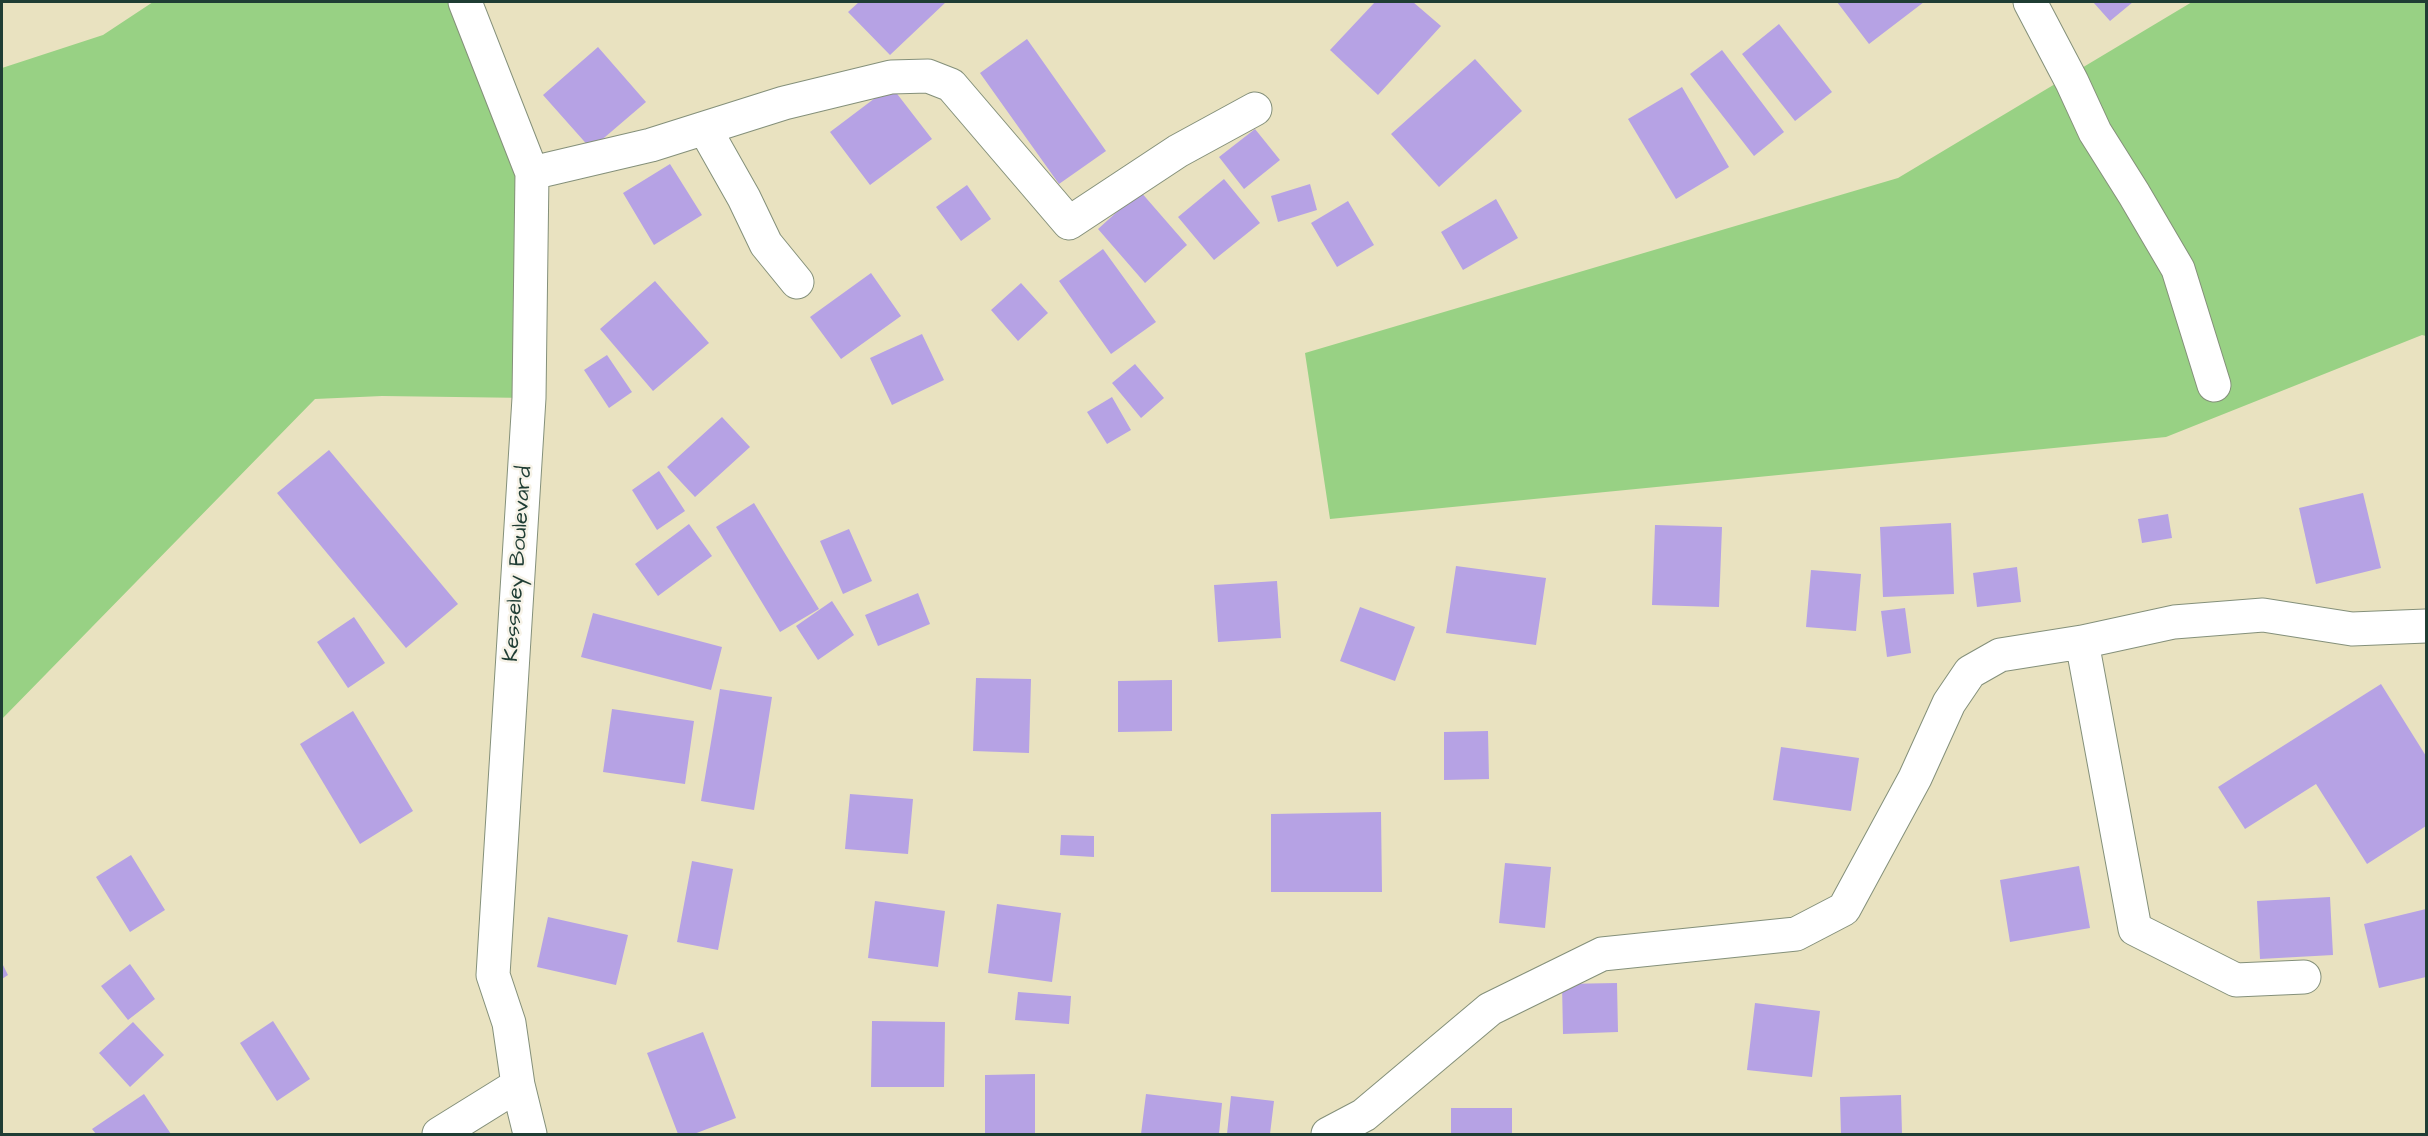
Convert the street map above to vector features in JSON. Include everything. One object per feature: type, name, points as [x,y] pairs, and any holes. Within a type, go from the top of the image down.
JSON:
[{"type":"street","name":"Kesseley Boulevard","points":[[465,2],[532,173],[529,398],[493,975],[510,1023],[518,1085],[530,1134]]},
{"type":"street","points":[[2030,2],[2095,132],[2178,270],[2214,385]]},
{"type":"street","points":[[532,173],[651,145],[784,103],[891,77],[928,76],[951,85],[1069,223],[1178,151],[1255,109]]},
{"type":"street","points":[[705,129],[744,198],[766,244],[797,282]]},
{"type":"street","points":[[1328,1134],[1364,1115],[1490,1009],[1602,954],[1796,934],[1844,909],[1915,778],[1949,703],[1970,672],[2000,655],[2082,642],[2175,622],[2263,615],[2352,629],[2427,626]]},
{"type":"street","points":[[2082,642],[2135,929],[2236,980],[2304,977]]},
{"type":"street","points":[[439,1134],[518,1085]]},
{"type":"green space","points":[[153,2],[465,2],[532,173],[529,398],[382,396],[315,399],[2,719],[2,68],[103,35]]},
{"type":"green space","points":[[2192,2],[2426,2],[2426,336],[2422,335],[2166,437],[1330,519],[1305,353],[1898,178]]},
{"type":"building","points":[[859,2],[946,2],[890,55],[848,12]]},
{"type":"building","points":[[1375,2],[1413,2],[1441,26],[1378,95],[1330,50]]},
{"type":"building","points":[[1837,2],[1924,2],[1869,44]]},
{"type":"building","points":[[2093,2],[2133,2],[2110,21]]},
{"type":"building","points":[[1779,24],[1832,92],[1795,121],[1742,54]]},
{"type":"building","points":[[1027,39],[1106,151],[1059,184],[980,73]]},
{"type":"building","points":[[598,47],[646,102],[591,149],[543,95]]},
{"type":"building","points":[[1722,50],[1784,132],[1754,156],[1690,74]]},
{"type":"building","points":[[1475,59],[1522,111],[1439,187],[1391,134]]},
{"type":"building","points":[[891,86],[932,139],[870,185],[830,132]]},
{"type":"building","points":[[1682,87],[1729,167],[1676,199],[1628,119]]},
{"type":"building","points":[[1255,129],[1280,160],[1244,189],[1219,157]]},
{"type":"building","points":[[670,164],[702,215],[654,245],[623,193]]},
{"type":"building","points":[[1224,179],[1260,223],[1214,260],[1178,217]]},
{"type":"building","points":[[1310,184],[1317,210],[1278,222],[1271,196]]},
{"type":"building","points":[[967,185],[991,219],[961,241],[936,207]]},
{"type":"building","points":[[1140,191],[1187,245],[1145,283],[1098,229]]},
{"type":"building","points":[[1496,199],[1518,238],[1463,270],[1441,232]]},
{"type":"building","points":[[1348,201],[1374,245],[1337,267],[1311,223]]},
{"type":"building","points":[[1103,249],[1156,322],[1111,354],[1059,281]]},
{"type":"building","points":[[871,273],[901,316],[841,359],[810,317]]},
{"type":"building","points":[[655,281],[709,343],[653,391],[600,329]]},
{"type":"building","points":[[1021,283],[1048,313],[1018,341],[991,310]]},
{"type":"building","points":[[922,334],[944,380],[892,405],[870,358]]},
{"type":"building","points":[[607,355],[632,392],[609,408],[584,370]]},
{"type":"building","points":[[1135,364],[1164,398],[1141,418],[1112,383]]},
{"type":"building","points":[[1112,397],[1131,430],[1107,444],[1087,412]]},
{"type":"building","points":[[722,417],[750,447],[695,497],[667,467]]},
{"type":"building","points":[[329,450],[458,604],[406,648],[277,493]]},
{"type":"building","points":[[659,471],[685,511],[657,530],[632,490]]},
{"type":"building","points":[[2363,493],[2381,568],[2316,584],[2299,508]]},
{"type":"building","points":[[754,503],[819,609],[780,632],[716,527]]},
{"type":"building","points":[[2168,514],[2172,538],[2142,543],[2138,519]]},
{"type":"building","points":[[1951,523],[1954,594],[1883,597],[1880,527]]},
{"type":"building","points":[[689,524],[712,556],[658,596],[635,564]]},
{"type":"building","points":[[1655,525],[1722,527],[1719,607],[1652,605]]},
{"type":"building","points":[[849,529],[872,581],[843,594],[820,541]]},
{"type":"building","points":[[1456,566],[1546,578],[1536,645],[1446,633]]},
{"type":"building","points":[[2017,567],[2021,602],[1977,607],[1973,573]]},
{"type":"building","points":[[1811,570],[1861,574],[1856,631],[1806,627]]},
{"type":"building","points":[[1277,581],[1281,638],[1218,642],[1214,585]]},
{"type":"building","points":[[918,593],[930,624],[878,646],[865,615]]},
{"type":"building","points":[[832,601],[854,635],[818,660],[796,626]]},
{"type":"building","points":[[1360,607],[1415,627],[1395,681],[1340,661]]},
{"type":"building","points":[[1905,608],[1911,653],[1887,657],[1881,611]]},
{"type":"building","points":[[593,613],[722,647],[711,690],[581,657]]},
{"type":"building","points":[[354,617],[385,663],[348,688],[317,642]]},
{"type":"building","points":[[976,678],[1031,679],[1029,753],[973,751]]},
{"type":"building","points":[[1172,680],[1172,731],[1118,732],[1118,681]]},
{"type":"building","points":[[2381,684],[2426,756],[2426,826],[2367,864],[2316,784],[2245,829],[2218,787]]},
{"type":"building","points":[[720,689],[772,697],[754,810],[701,801]]},
{"type":"building","points":[[612,709],[694,721],[685,784],[603,772]]},
{"type":"building","points":[[353,711],[413,811],[360,844],[300,744]]},
{"type":"building","points":[[1488,731],[1489,779],[1444,780],[1444,732]]},
{"type":"building","points":[[1781,747],[1859,758],[1851,811],[1773,800]]},
{"type":"building","points":[[850,794],[913,799],[908,854],[845,849]]},
{"type":"building","points":[[1381,812],[1382,892],[1271,892],[1271,814]]},
{"type":"building","points":[[1061,835],[1094,836],[1094,857],[1060,855]]},
{"type":"building","points":[[131,855],[165,910],[130,932],[96,877]]},
{"type":"building","points":[[692,861],[733,869],[718,950],[677,942]]},
{"type":"building","points":[[1505,863],[1551,867],[1545,928],[1499,923]]},
{"type":"building","points":[[2079,866],[2090,928],[2010,942],[2000,880]]},
{"type":"building","points":[[2330,897],[2333,955],[2260,959],[2257,901]]},
{"type":"building","points":[[875,901],[945,911],[938,967],[868,958]]},
{"type":"building","points":[[997,904],[1061,913],[1052,982],[988,973]]},
{"type":"building","points":[[2426,909],[2426,977],[2379,988],[2364,924]]},
{"type":"building","points":[[548,917],[628,935],[616,985],[537,967]]},
{"type":"building","points":[[2,963],[8,975],[2,979]]},
{"type":"building","points":[[130,964],[155,999],[128,1020],[101,986]]},
{"type":"building","points":[[1617,983],[1618,1032],[1563,1034],[1562,984]]},
{"type":"building","points":[[1018,992],[1071,996],[1069,1024],[1015,1020]]},
{"type":"building","points":[[1755,1003],[1820,1011],[1812,1077],[1747,1070]]},
{"type":"building","points":[[273,1021],[310,1079],[277,1101],[240,1043]]},
{"type":"building","points":[[872,1021],[945,1022],[944,1087],[871,1087]]},
{"type":"building","points":[[133,1022],[164,1055],[130,1087],[99,1053]]},
{"type":"building","points":[[703,1032],[736,1118],[694,1134],[678,1134],[647,1053]]},
{"type":"building","points":[[1035,1074],[1035,1134],[985,1134],[985,1075]]},
{"type":"building","points":[[144,1094],[171,1134],[96,1134],[92,1129]]},
{"type":"building","points":[[1146,1094],[1222,1103],[1219,1134],[1141,1134]]},
{"type":"building","points":[[1901,1095],[1902,1134],[1841,1134],[1840,1097]]},
{"type":"building","points":[[1231,1096],[1274,1101],[1270,1134],[1227,1134]]},
{"type":"building","points":[[1451,1108],[1512,1108],[1512,1134],[1451,1134]]}]
